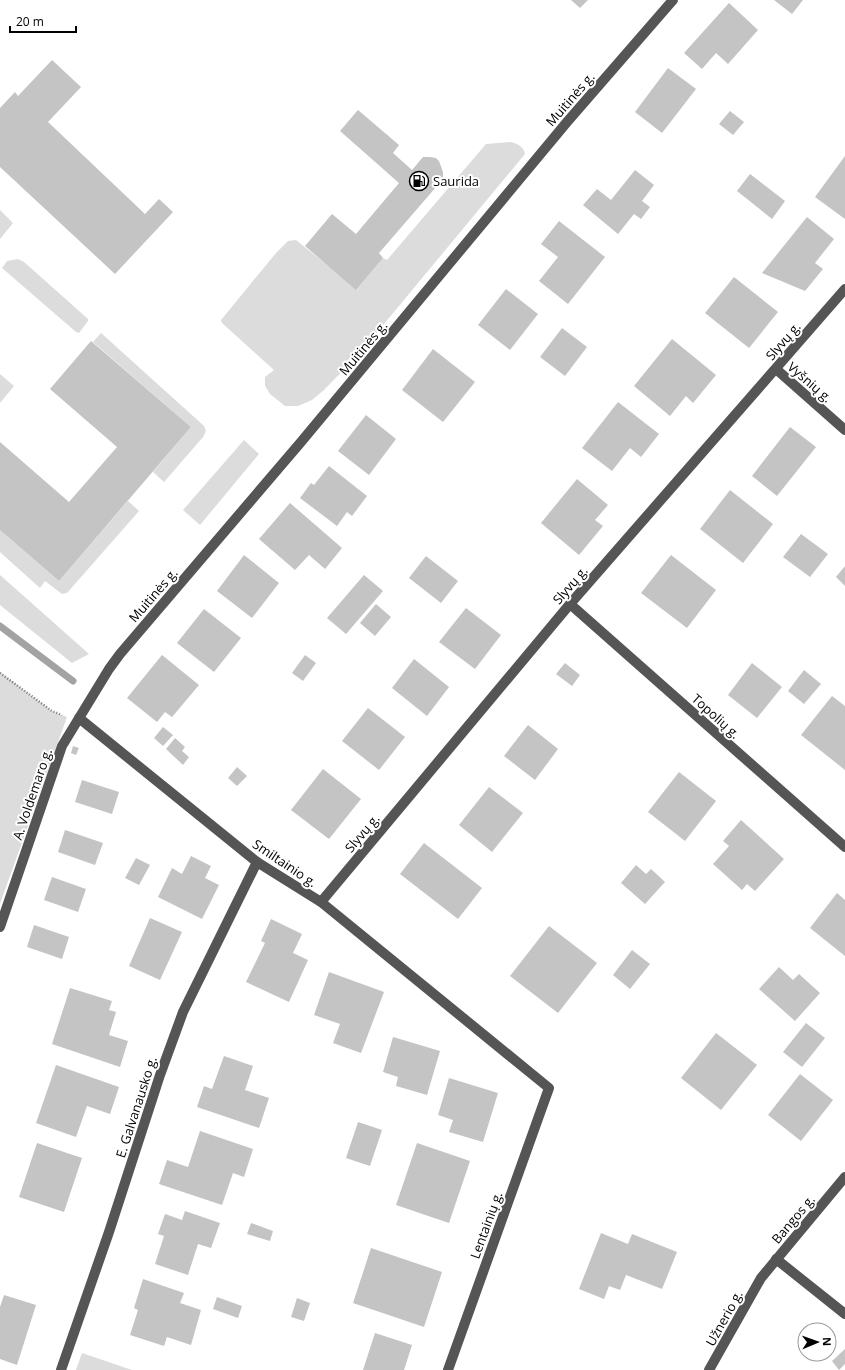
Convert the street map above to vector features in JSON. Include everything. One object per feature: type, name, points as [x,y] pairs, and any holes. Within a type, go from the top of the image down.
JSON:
[{"type":"street","name":"Muitinės g.","points":[[79,718],[120,654],[306,436],[567,122],[673,0]]},
{"type":"street","name":"Slyvų g.","points":[[321,902],[570,604],[845,289]]},
{"type":"street","name":"Vyšnių g.","points":[[776,369],[845,430]]},
{"type":"street","name":"Topolių g.","points":[[570,604],[845,847]]},
{"type":"street","name":"Smiltainio g.","points":[[79,718],[258,862],[321,902],[549,1088]]},
{"type":"street","name":"A. Voldemaro g.","points":[[0,927],[62,746],[79,718]]},
{"type":"street","name":"E. Galvanausko g.","points":[[61,1370],[109,1232],[160,1075],[183,1012],[258,862]]},
{"type":"street","name":"Lentainių g.","points":[[448,1370],[549,1088]]},
{"type":"street","name":"Bangos g.","points":[[761,1278],[845,1177]]},
{"type":"street","points":[[776,1259],[845,1314]]},
{"type":"street","name":"Užnerio g.","points":[[709,1370],[761,1278]]},
{"type":"path","points":[[0,673],[52,711],[67,717],[79,718]]},
{"type":"shaded area","points":[[510,142],[520,146],[525,154],[360,353],[324,390],[312,400],[298,406],[285,406],[270,394],[265,386],[265,377],[274,370],[222,323],[221,320],[276,253],[288,241],[296,240],[357,289],[383,258],[387,260],[486,144]]},
{"type":"shaded area","points":[[0,210],[13,223],[0,239]]},
{"type":"shaded area","points":[[18,259],[24,262],[88,319],[79,333],[2,268],[7,261]]},
{"type":"shaded area","points":[[101,333],[204,426],[206,431],[203,437],[164,482],[153,472],[191,427],[93,342]]},
{"type":"shaded area","points":[[0,374],[14,386],[0,403]]},
{"type":"shaded area","points":[[244,440],[259,454],[200,525],[183,510]]},
{"type":"shaded area","points":[[128,501],[139,511],[67,593],[62,594],[45,581],[40,588],[0,552],[0,530],[59,581]]},
{"type":"shaded area","points":[[0,575],[89,654],[72,663],[0,605]]},
{"type":"shaded area","points":[[0,672],[52,711],[67,717],[0,904]]},
{"type":"shaded area","points":[[82,1353],[132,1370],[76,1370]]},
{"type":"building","points":[[571,0],[588,0],[580,8]]},
{"type":"building","points":[[774,0],[803,0],[792,14]]},
{"type":"building","points":[[729,3],[758,30],[728,64],[716,53],[702,69],[684,53]]},
{"type":"building","points":[[52,60],[81,87],[48,122],[145,214],[159,199],[173,212],[115,274],[0,167],[0,108],[15,92],[18,96]]},
{"type":"building","points":[[668,68],[696,89],[662,133],[635,112]]},
{"type":"building","name":"Saurida","points":[[358,110],[399,145],[393,153],[412,170],[423,157],[436,158],[439,161],[443,172],[443,179],[379,253],[383,258],[356,290],[305,246],[332,214],[356,234],[399,183],[340,131]]},
{"type":"building","points":[[730,111],[744,122],[733,135],[719,124]]},
{"type":"building","points":[[845,156],[845,219],[815,197]]},
{"type":"building","points":[[635,170],[654,185],[642,201],[650,207],[641,219],[634,214],[618,234],[583,205],[597,189],[611,200]]},
{"type":"building","points":[[750,174],[785,201],[772,219],[737,191]]},
{"type":"building","points":[[807,217],[834,239],[815,263],[823,269],[805,291],[762,273]]},
{"type":"building","points":[[559,221],[605,257],[568,304],[539,281],[558,257],[541,244]]},
{"type":"building","points":[[734,277],[778,312],[749,348],[705,313]]},
{"type":"building","points":[[506,289],[538,314],[510,350],[478,325]]},
{"type":"building","points":[[562,328],[587,347],[565,376],[540,357]]},
{"type":"building","points":[[672,339],[716,375],[693,403],[686,396],[670,416],[634,386]]},
{"type":"building","points":[[91,341],[191,427],[59,581],[0,530],[0,442],[69,502],[117,447],[50,389]]},
{"type":"building","points":[[433,349],[475,382],[443,422],[402,390]]},
{"type":"building","points":[[618,402],[659,434],[641,457],[630,448],[612,471],[582,448]]},
{"type":"building","points":[[366,415],[396,439],[369,475],[338,451]]},
{"type":"building","points":[[790,427],[816,447],[777,496],[752,476]]},
{"type":"building","points":[[329,466],[367,496],[352,516],[347,512],[337,526],[300,498],[311,483],[314,485]]},
{"type":"building","points":[[577,479],[608,505],[595,520],[603,526],[579,555],[541,523]]},
{"type":"building","points":[[730,490],[773,524],[743,563],[700,529]]},
{"type":"building","points":[[290,503],[342,548],[325,569],[309,555],[295,570],[259,539]]},
{"type":"building","points":[[801,534],[828,554],[810,577],[783,557]]},
{"type":"building","points":[[244,555],[279,583],[252,618],[217,591]]},
{"type":"building","points":[[671,555],[716,590],[687,628],[641,593]]},
{"type":"building","points":[[426,556],[458,581],[441,603],[409,578]]},
{"type":"building","points":[[845,566],[845,586],[836,577]]},
{"type":"building","points":[[364,575],[383,591],[346,634],[327,618]]},
{"type":"building","points":[[376,604],[391,617],[375,636],[360,623]]},
{"type":"building","points":[[466,608],[501,635],[475,669],[439,642]]},
{"type":"building","points":[[204,609],[241,638],[214,672],[177,643]]},
{"type":"building","points":[[162,655],[199,685],[172,717],[165,712],[157,722],[127,698]]},
{"type":"building","points":[[305,655],[316,663],[303,681],[292,673]]},
{"type":"building","points":[[414,659],[449,687],[427,716],[392,688]]},
{"type":"building","points":[[565,663],[580,675],[572,686],[556,674]]},
{"type":"building","points":[[752,663],[782,687],[757,718],[728,695]]},
{"type":"building","points":[[804,670],[821,684],[804,704],[788,691]]},
{"type":"building","points":[[832,696],[845,706],[845,770],[801,735]]},
{"type":"building","points":[[368,708],[405,737],[379,770],[342,741]]},
{"type":"building","points":[[528,725],[558,749],[535,780],[504,756]]},
{"type":"building","points":[[163,727],[173,735],[163,746],[154,738]]},
{"type":"building","points":[[175,738],[185,747],[182,751],[189,757],[183,765],[166,749]]},
{"type":"building","points":[[73,746],[79,748],[76,755],[71,753]]},
{"type":"building","points":[[237,767],[247,776],[237,786],[228,778]]},
{"type":"building","points":[[323,769],[361,799],[329,839],[291,810]]},
{"type":"building","points":[[679,772],[716,801],[685,841],[648,812]]},
{"type":"building","points":[[82,780],[119,792],[112,814],[75,802]]},
{"type":"building","points":[[489,787],[523,813],[492,852],[459,825]]},
{"type":"building","points":[[741,820],[784,859],[755,891],[747,884],[742,890],[713,864],[729,846],[723,841]]},
{"type":"building","points":[[65,830],[103,843],[95,865],[58,852]]},
{"type":"building","points":[[424,843],[482,888],[458,919],[400,874]]},
{"type":"building","points":[[191,856],[211,866],[205,878],[219,885],[202,919],[158,897],[172,868],[182,874]]},
{"type":"building","points":[[136,858],[150,865],[139,885],[125,878]]},
{"type":"building","points":[[636,865],[646,874],[651,869],[665,882],[645,904],[621,883]]},
{"type":"building","points":[[52,877],[86,889],[78,912],[44,900]]},
{"type":"building","points":[[837,893],[845,900],[845,956],[810,928]]},
{"type":"building","points":[[150,918],[182,932],[160,980],[129,966]]},
{"type":"building","points":[[271,919],[302,934],[293,953],[308,960],[289,1002],[246,982],[265,943],[261,941]]},
{"type":"building","points":[[34,925],[69,937],[62,959],[27,947]]},
{"type":"building","points":[[549,926],[597,963],[558,1013],[510,976]]},
{"type":"building","points":[[632,950],[650,964],[630,989],[613,975]]},
{"type":"building","points":[[779,967],[793,980],[799,974],[820,993],[795,1021],[759,989]]},
{"type":"building","points":[[329,972],[384,992],[361,1053],[333,1043],[340,1024],[314,1015]]},
{"type":"building","points":[[70,988],[112,1001],[109,1010],[116,1012],[109,1035],[128,1041],[120,1067],[52,1044]]},
{"type":"building","points":[[806,1023],[825,1038],[802,1067],[783,1052]]},
{"type":"building","points":[[716,1033],[757,1065],[721,1110],[681,1078]]},
{"type":"building","points":[[393,1037],[440,1051],[427,1095],[396,1086],[398,1077],[383,1072]]},
{"type":"building","points":[[224,1056],[253,1066],[245,1090],[269,1098],[259,1128],[197,1107],[204,1086],[212,1089]]},
{"type":"building","points":[[56,1065],[119,1087],[110,1114],[87,1106],[76,1137],[36,1123]]},
{"type":"building","points":[[800,1074],[833,1100],[801,1141],[768,1115]]},
{"type":"building","points":[[449,1078],[498,1093],[483,1142],[449,1132],[453,1120],[438,1115]]},
{"type":"building","points":[[358,1122],[382,1130],[370,1166],[346,1158]]},
{"type":"building","points":[[200,1131],[253,1149],[244,1177],[233,1173],[222,1205],[159,1184],[167,1160],[188,1167]]},
{"type":"building","points":[[37,1143],[82,1158],[64,1212],[19,1197]]},
{"type":"building","points":[[417,1143],[470,1161],[449,1223],[396,1205]]},
{"type":"building","points":[[185,1211],[220,1223],[211,1248],[198,1244],[188,1275],[155,1264],[164,1236],[158,1234],[165,1214],[182,1220]]},
{"type":"building","points":[[251,1223],[273,1231],[270,1241],[247,1234]]},
{"type":"building","points":[[601,1233],[628,1244],[632,1234],[677,1252],[662,1289],[626,1275],[620,1290],[609,1286],[604,1299],[579,1289]]},
{"type":"building","points":[[371,1248],[442,1272],[424,1327],[353,1303]]},
{"type":"building","points":[[143,1279],[184,1293],[180,1303],[201,1310],[191,1345],[167,1337],[164,1346],[130,1335],[138,1310],[134,1308]]},
{"type":"building","points":[[4,1295],[36,1305],[17,1365],[0,1359],[0,1307]]},
{"type":"building","points":[[217,1297],[242,1306],[238,1318],[213,1309]]},
{"type":"building","points":[[297,1298],[310,1303],[304,1321],[291,1317]]},
{"type":"building","points":[[375,1333],[412,1345],[404,1370],[363,1370]]},
{"type":"building","points":[[845,1349],[845,1364],[839,1370],[833,1362],[837,1362],[837,1356]]},
{"type":"waterway","points":[[0,626],[73,681]]},
{"type":"place","name":"Saurida","points":[[419,181]]}]
